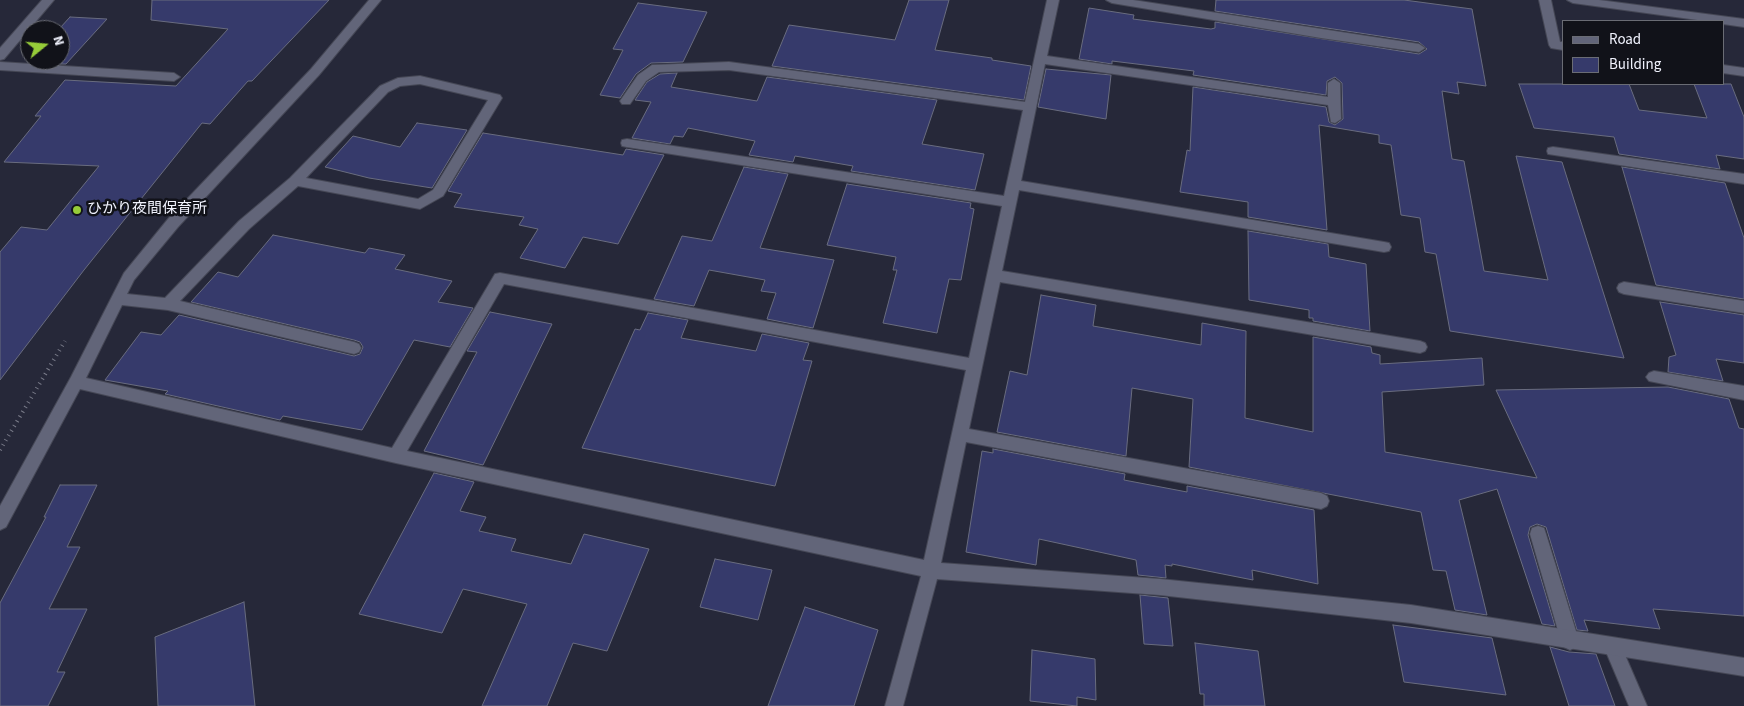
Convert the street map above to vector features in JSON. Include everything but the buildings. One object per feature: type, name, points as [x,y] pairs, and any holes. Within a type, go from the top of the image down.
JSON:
[{"type":"street","points":[[0,56],[48,0]]},
{"type":"street","points":[[0,522],[76,382],[129,277],[173,223],[315,72],[375,0]]},
{"type":"street","points":[[894,706],[931,570],[1053,0]]},
{"type":"street","points":[[1112,0],[1419,48]]},
{"type":"street","points":[[1545,0],[1555,45],[1562,46]]},
{"type":"street","points":[[1573,0],[1716,20]]},
{"type":"street","points":[[1724,21],[1744,24]]},
{"type":"street","points":[[1039,59],[1334,102]]},
{"type":"street","points":[[0,66],[174,76]]},
{"type":"street","points":[[626,101],[642,78],[656,68],[730,66],[1030,107]]},
{"type":"street","points":[[1724,69],[1744,72]]},
{"type":"street","points":[[168,304],[244,225],[295,181],[384,89],[398,82],[420,80],[496,98],[438,193],[420,204],[295,181]]},
{"type":"street","points":[[1334,84],[1335,119]]},
{"type":"street","points":[[626,143],[1009,202]]},
{"type":"street","points":[[1553,151],[1744,179]]},
{"type":"street","points":[[1013,184],[1384,247]]},
{"type":"street","points":[[993,276],[1420,347]]},
{"type":"street","points":[[396,456],[500,278],[974,365]]},
{"type":"street","points":[[1624,288],[1744,307]]},
{"type":"street","points":[[117,299],[168,304],[354,348]]},
{"type":"street","points":[[1654,377],[1744,393]]},
{"type":"street","points":[[76,382],[396,456],[931,570],[1160,587],[1401,613],[1744,667]]},
{"type":"street","points":[[960,434],[1321,502]]},
{"type":"street","points":[[1538,534],[1570,641]]},
{"type":"street","points":[[1613,647],[1638,706]]},
{"type":"place","name":"ひかり夜間保育所","points":[[77,210]]}]
